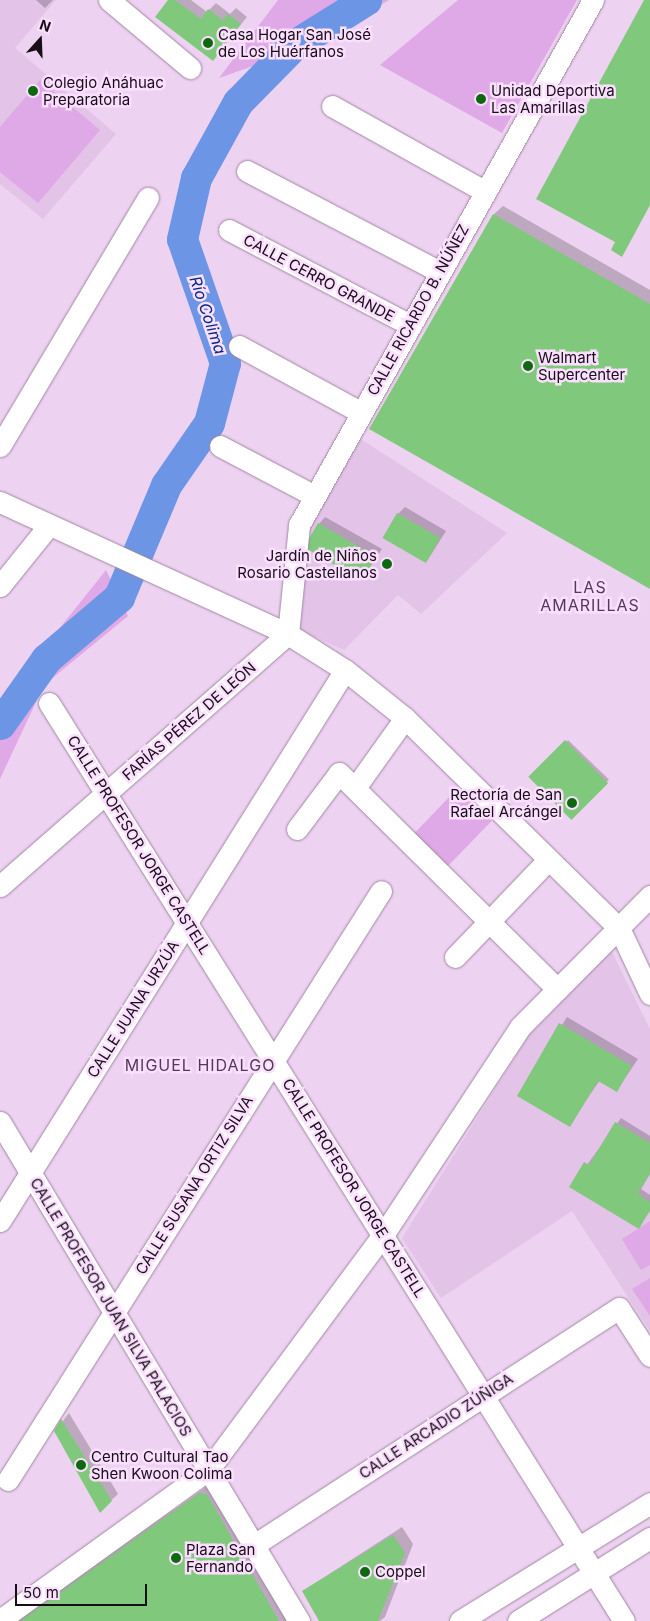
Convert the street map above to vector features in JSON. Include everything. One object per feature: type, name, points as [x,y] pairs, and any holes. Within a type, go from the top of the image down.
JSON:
[{"type":"street","points":[[109,0],[190,68]]},
{"type":"street","name":"CALLE RICARDO B. NÚÑEZ","points":[[288,634],[299,525],[313,495],[593,0]]},
{"type":"street","points":[[332,106],[484,191]]},
{"type":"street","points":[[247,171],[440,272]]},
{"type":"street","points":[[0,446],[148,198]]},
{"type":"street","name":"CALLE CERRO GRANDE","points":[[229,230],[410,326]]},
{"type":"street","points":[[239,346],[360,412]]},
{"type":"street","points":[[220,446],[313,495]]},
{"type":"street","points":[[0,502],[160,577],[288,634],[345,670],[405,718],[619,928],[650,994]]},
{"type":"street","points":[[0,586],[49,525]]},
{"type":"street","name":"FARÍAS PÉREZ DE LEÓN","points":[[0,886],[288,634]]},
{"type":"street","name":"CALLE JUANA URZÚA","points":[[0,1221],[345,670]]},
{"type":"street","name":"CALLE PROFESOR JORGE CASTELL","points":[[49,702],[188,921],[624,1621]]},
{"type":"street","points":[[355,788],[405,718]]},
{"type":"street","points":[[297,829],[339,773],[557,989]]},
{"type":"street","points":[[455,958],[548,860]]},
{"type":"street","name":"CALLE SUSANA ORTIZ SILVA","points":[[8,1480],[381,891]]},
{"type":"street","points":[[0,1620],[208,1469],[383,1235],[520,1027],[650,896]]},
{"type":"street","name":"CALLE PROFESOR JUAN SILVA PALACIOS","points":[[0,1122],[300,1621]]},
{"type":"street","name":"CALLE ARCADIO ZÚÑIGA","points":[[254,1545],[619,1308],[650,1356]]},
{"type":"street","points":[[460,1621],[650,1503]]},
{"type":"street","points":[[518,1621],[650,1538]]},
{"type":"shaded area","name":"Colegio Anáhuac Preparatoria","points":[[0,0],[56,0],[15,48],[116,134],[43,219],[0,184]]},
{"type":"shaded area","points":[[278,0],[389,0],[313,45],[219,78]]},
{"type":"shaded area","name":"Unidad Deportiva Las Amarillas","points":[[458,0],[577,0],[502,133],[380,65]]},
{"type":"shaded area","points":[[40,80],[100,130],[38,203],[0,172],[0,127]]},
{"type":"shaded area","name":"Jardín de Niños Rosario Castellanos","points":[[359,438],[507,533],[421,614],[398,595],[344,650],[294,628],[304,529]]},
{"type":"shaded area","points":[[106,570],[128,616],[44,685],[0,779],[0,703]]},
{"type":"shaded area","points":[[458,788],[492,821],[445,869],[411,836]]},
{"type":"shaded area","points":[[611,950],[650,1029],[650,1331],[572,1211],[441,1298],[402,1238],[529,1035]]},
{"type":"shaded area","points":[[650,1221],[650,1265],[641,1270],[622,1239]]},
{"type":"shaded area","points":[[650,1278],[650,1316],[632,1289]]},
{"type":"building","name":"Casa Hogar San José de Los Huérfanos","points":[[168,0],[175,0],[201,19],[208,9],[223,20],[228,14],[241,24],[213,61],[155,17]]},
{"type":"building","points":[[644,0],[650,0],[650,205],[622,257],[611,250],[615,242],[536,199]]},
{"type":"building","name":"Walmart Supercenter","points":[[493,214],[650,304],[650,589],[369,429]]},
{"type":"building","points":[[397,513],[440,538],[426,563],[382,538]]},
{"type":"building","points":[[318,523],[376,556],[362,581],[304,547]]},
{"type":"building","points":[[565,740],[608,783],[571,820],[528,777]]},
{"type":"building","points":[[559,1023],[632,1066],[617,1092],[598,1081],[570,1127],[517,1096]]},
{"type":"building","points":[[615,1122],[650,1143],[650,1173],[638,1194],[650,1202],[650,1210],[639,1229],[569,1187],[584,1162],[589,1165]]},
{"type":"building","name":"Centro Cultural Tao Shen Kwoon Colima","points":[[61,1419],[112,1501],[100,1513],[54,1431]]},
{"type":"building","name":"Plaza San Fernando","points":[[199,1493],[207,1494],[279,1621],[20,1621]]},
{"type":"building","name":"Coppel","points":[[393,1535],[405,1553],[378,1621],[319,1621],[302,1591]]},
{"type":"waterway","name":"Río Colima","points":[[0,724],[46,659],[119,597],[166,485],[209,423],[225,363],[182,239],[196,178],[238,102],[294,45],[366,0]]},
{"type":"place","name":"Casa Hogar San José de Los Huérfanos","points":[[208,43]]},
{"type":"place","name":"Colegio Anáhuac Preparatoria","points":[[33,91]]},
{"type":"place","name":"Unidad Deportiva Las Amarillas","points":[[481,99]]},
{"type":"place","name":"Walmart Supercenter","points":[[528,366]]},
{"type":"place","name":"Jardín de Niños Rosario Castellanos","points":[[387,564]]},
{"type":"place","name":"Rectoría de San Rafael Arcángel","points":[[572,803]]},
{"type":"place","name":"Centro Cultural Tao Shen Kwoon Colima","points":[[81,1465]]},
{"type":"place","name":"Plaza San Fernando","points":[[176,1558]]},
{"type":"place","name":"Coppel","points":[[365,1572]]},
{"type":"district","name":"LAS AMARILLAS","points":[[590,596]]},
{"type":"district","name":"MIGUEL HIDALGO","points":[[200,1065]]}]
